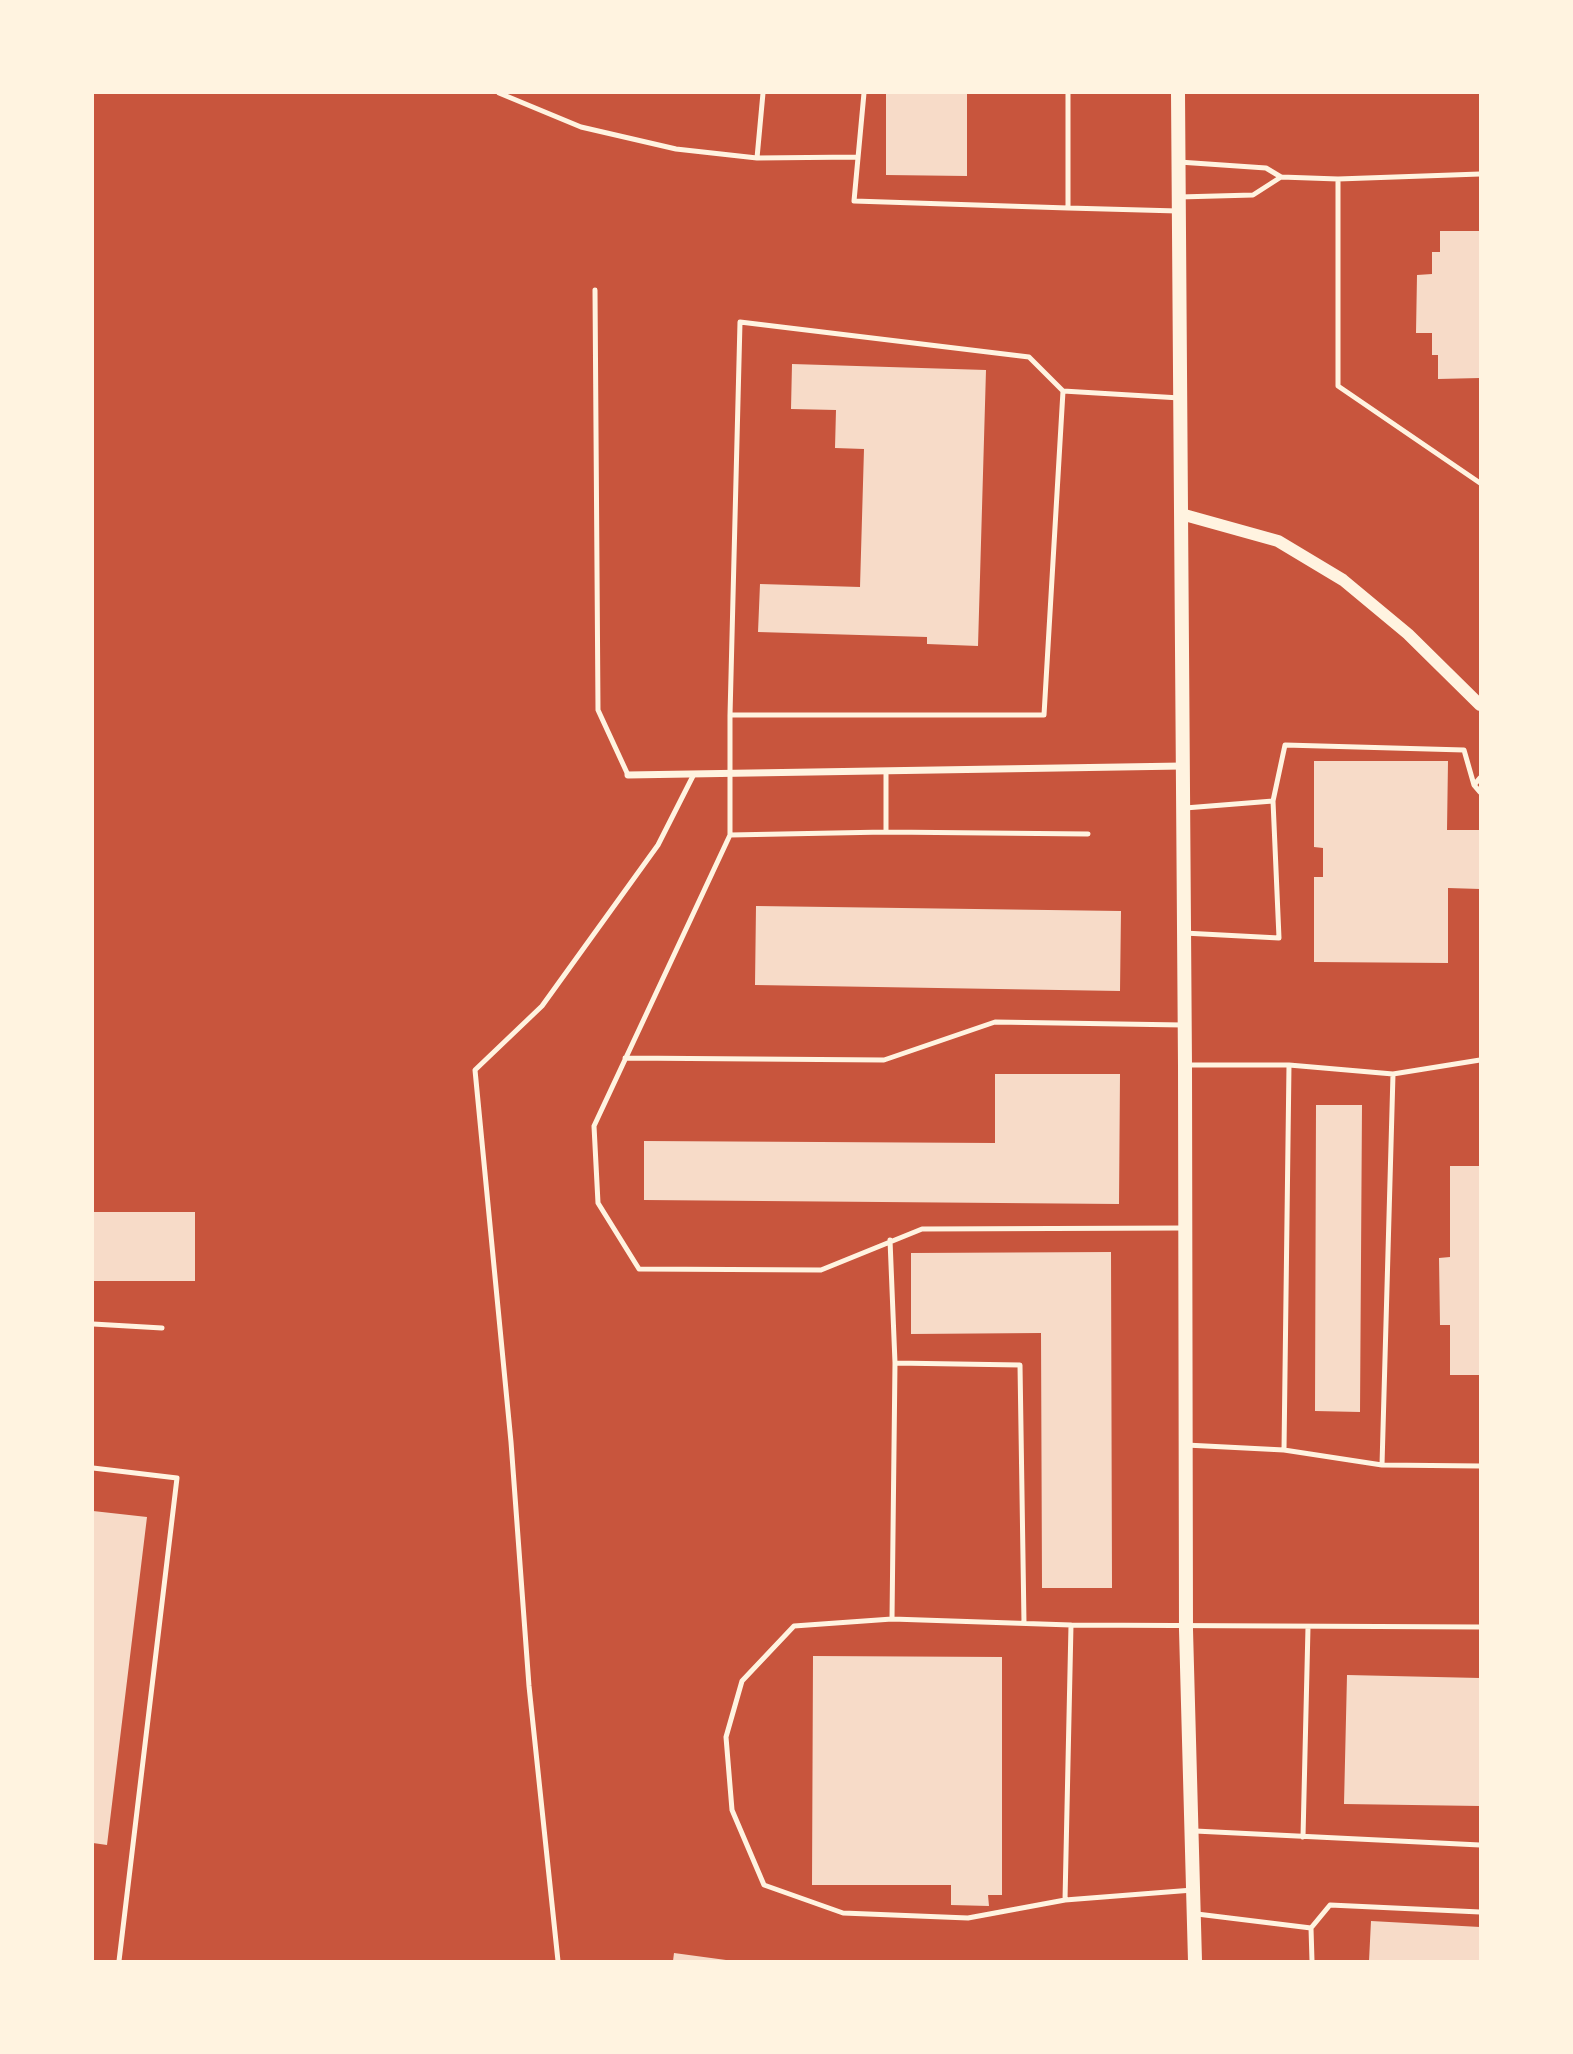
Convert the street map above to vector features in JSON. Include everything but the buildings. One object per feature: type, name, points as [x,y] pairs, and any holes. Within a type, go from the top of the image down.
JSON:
[{"type":"main road","points":[[1178,93],[1185,1025],[1186,1627],[1195,1961]]},
{"type":"street","points":[[1181,514],[1278,541],[1343,580],[1408,634],[1478,700]]},
{"type":"street","points":[[628,775],[1182,766]]},
{"type":"lane","points":[[499,93],[581,127],[676,149],[757,158],[859,158]]},
{"type":"lane","points":[[757,158],[762,93]]},
{"type":"lane","points":[[864,93],[854,201],[1068,208],[1179,204],[1253,195],[1280,177]]},
{"type":"lane","points":[[1068,93],[1068,208]]},
{"type":"lane","points":[[1179,162],[1266,168],[1280,177],[1338,179],[1480,174]]},
{"type":"lane","points":[[1338,179],[1338,386],[1480,483]]},
{"type":"lane","points":[[595,290],[598,710],[628,775]]},
{"type":"lane","points":[[1181,398],[1063,391],[1029,357],[740,322],[730,715],[730,835],[594,1126],[598,1203],[639,1269],[821,1270],[922,1229],[1185,1228]]},
{"type":"lane","points":[[730,715],[1044,715],[1063,391]]},
{"type":"lane","points":[[1183,933],[1279,938],[1273,801],[1285,745],[1464,750],[1474,785],[1480,792]]},
{"type":"lane","points":[[886,771],[886,832]]},
{"type":"lane","points":[[558,1961],[529,1686],[511,1443],[475,1070],[541,1006],[658,845],[694,774]]},
{"type":"lane","points":[[1474,785],[1480,778]]},
{"type":"lane","points":[[1182,808],[1273,801]]},
{"type":"lane","points":[[730,835],[886,832],[1088,834]]},
{"type":"lane","points":[[625,1058],[884,1060],[995,1022],[1185,1025]]},
{"type":"lane","points":[[1185,1065],[1289,1065],[1393,1074],[1480,1059]]},
{"type":"lane","points":[[1284,1450],[1289,1065]]},
{"type":"lane","points":[[1382,1465],[1393,1074]]},
{"type":"lane","points":[[890,1240],[895,1363],[892,1619]]},
{"type":"lane","points":[[93,1324],[162,1328]]},
{"type":"lane","points":[[895,1363],[1020,1365],[1024,1623]]},
{"type":"lane","points":[[1185,1445],[1284,1450],[1382,1465],[1480,1466]]},
{"type":"lane","points":[[93,1468],[177,1478],[120,1961]]},
{"type":"lane","points":[[1193,1890],[1065,1900],[968,1919],[843,1913],[764,1885],[732,1810],[726,1737],[743,1681],[794,1626],[892,1619],[1186,1627],[1480,1627]]},
{"type":"lane","points":[[1065,1900],[1071,1625]]},
{"type":"lane","points":[[1303,1837],[1308,1627]]},
{"type":"lane","points":[[1191,1831],[1480,1845]]},
{"type":"lane","points":[[1312,1961],[1311,1928],[1331,1905],[1480,1912]]},
{"type":"lane","points":[[1194,1914],[1311,1928]]}]
